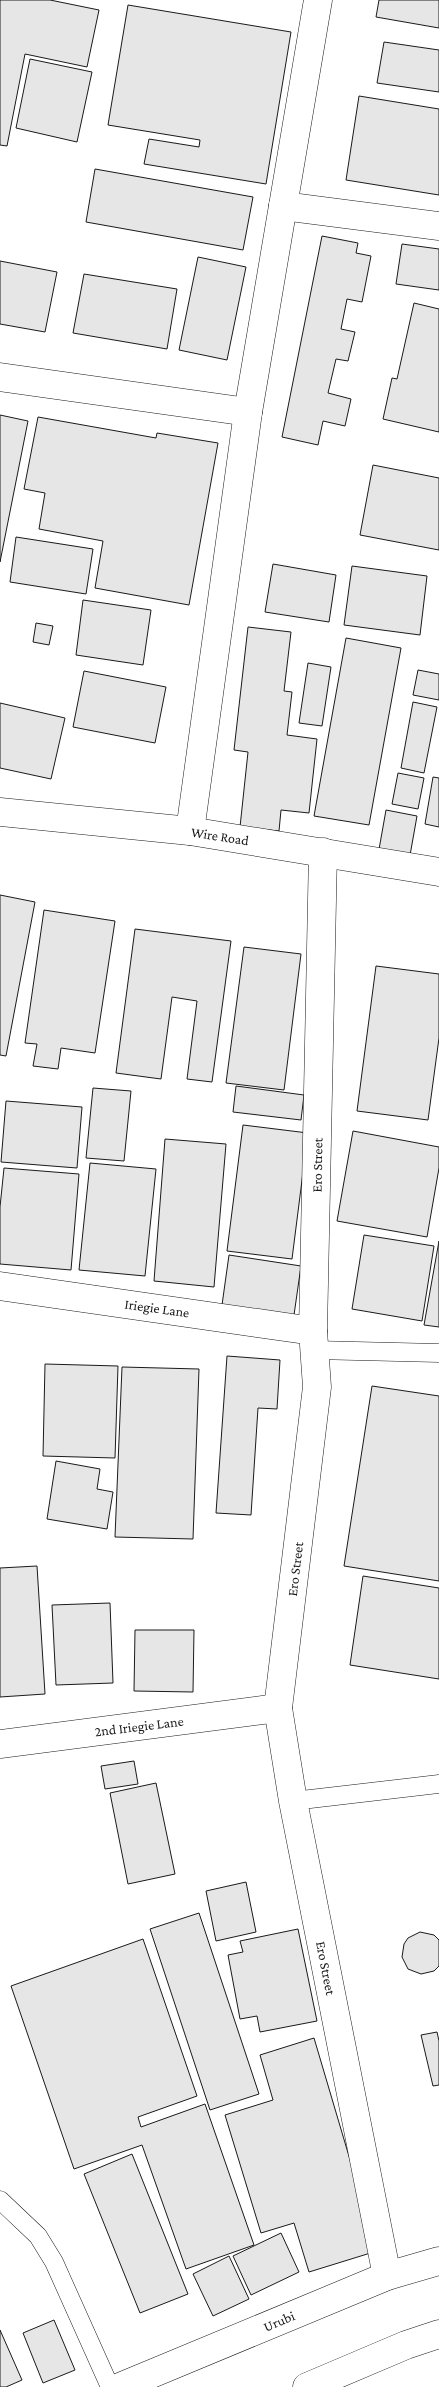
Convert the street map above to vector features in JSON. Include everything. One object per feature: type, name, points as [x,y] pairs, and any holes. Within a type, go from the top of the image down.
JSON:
[{"type":"main road","points":[[190,831],[248,412],[318,0]]},
{"type":"main road","points":[[283,206],[439,226]]},
{"type":"main road","points":[[0,377],[248,412]]},
{"type":"main road","name":"Wire Road","points":[[0,812],[190,831],[439,872]]},
{"type":"main road","name":"Ero Street","points":[[324,852],[314,1340],[317,1387],[278,1708],[293,1801],[387,2276]]},
{"type":"main road","name":"Iriegie Lane","points":[[0,1286],[314,1340]]},
{"type":"main road","name":"2nd Iriegie Lane","points":[[0,1744],[278,1708]]},
{"type":"main road","name":"Urubi","points":[[120,2387],[387,2276],[439,2261]]},
{"type":"main road","points":[[308,2387],[406,2345],[439,2334]]},
{"type":"lane","points":[[314,1340],[439,1352]]},
{"type":"lane","points":[[293,1801],[439,1784]]},
{"type":"lane","points":[[0,2200],[38,2236],[54,2262],[110,2387]]},
{"type":"building","points":[[0,0],[50,0],[99,10],[87,67],[25,54],[7,146],[0,145]]},
{"type":"building","points":[[379,0],[439,0],[439,28],[376,17]]},
{"type":"building","points":[[128,5],[291,32],[266,184],[144,164],[149,139],[199,147],[200,140],[108,125]]},
{"type":"building","points":[[384,42],[439,50],[439,92],[377,83]]},
{"type":"building","points":[[30,59],[92,72],[77,142],[16,128]]},
{"type":"building","points":[[359,96],[439,109],[439,195],[346,180]]},
{"type":"building","points":[[95,169],[253,197],[243,250],[86,222]]},
{"type":"building","points":[[322,236],[358,243],[356,253],[371,256],[362,302],[347,299],[341,329],[355,332],[348,361],[336,359],[328,393],[351,399],[345,426],[323,421],[318,445],[282,437]]},
{"type":"building","points":[[402,244],[439,249],[439,290],[396,284]]},
{"type":"building","points":[[198,257],[246,267],[227,360],[179,350]]},
{"type":"building","points":[[0,261],[57,272],[45,332],[0,324]]},
{"type":"building","points":[[84,274],[177,289],[167,349],[73,333]]},
{"type":"building","points":[[414,303],[439,309],[439,432],[383,419],[392,378],[397,379]]},
{"type":"building","points":[[0,415],[28,421],[0,562]]},
{"type":"building","points":[[38,417],[156,438],[157,433],[218,443],[189,605],[95,588],[103,541],[39,529],[45,493],[24,489]]},
{"type":"building","points":[[373,465],[439,478],[439,550],[360,535]]},
{"type":"building","points":[[16,537],[93,549],[86,594],[10,582]]},
{"type":"building","points":[[273,564],[336,575],[329,622],[265,612]]},
{"type":"building","points":[[352,566],[427,576],[420,635],[344,625]]},
{"type":"building","points":[[83,600],[151,610],[143,665],[76,655]]},
{"type":"building","points":[[36,623],[53,626],[49,645],[33,642]]},
{"type":"building","points":[[248,627],[291,632],[284,691],[292,692],[287,735],[317,739],[309,813],[281,810],[279,831],[240,827],[248,752],[234,750]]},
{"type":"building","points":[[346,638],[401,648],[369,825],[314,816]]},
{"type":"building","points":[[308,663],[331,667],[322,726],[299,723]]},
{"type":"building","points":[[418,670],[439,674],[439,700],[413,695]]},
{"type":"building","points":[[84,671],[166,687],[155,743],[73,727]]},
{"type":"building","points":[[413,702],[437,707],[424,773],[401,768]]},
{"type":"building","points":[[0,703],[65,718],[51,779],[0,768]]},
{"type":"building","points":[[398,773],[424,778],[418,809],[392,804]]},
{"type":"building","points":[[433,777],[439,778],[439,827],[425,824]]},
{"type":"building","points":[[386,810],[417,816],[409,861],[378,855]]},
{"type":"building","points":[[0,895],[35,902],[6,1056],[0,1055]]},
{"type":"building","points":[[44,910],[115,921],[95,1053],[61,1048],[58,1069],[33,1066],[37,1044],[25,1043]]},
{"type":"building","points":[[135,929],[231,941],[212,1082],[187,1079],[197,1001],[172,997],[161,1079],[116,1073]]},
{"type":"building","points":[[244,947],[301,954],[284,1090],[226,1083]]},
{"type":"building","points":[[376,966],[439,974],[439,1038],[428,1120],[357,1111]]},
{"type":"building","points":[[236,1086],[304,1095],[301,1120],[233,1112]]},
{"type":"building","points":[[93,1088],[131,1091],[124,1161],[86,1158]]},
{"type":"building","points":[[6,1101],[82,1107],[77,1168],[1,1162]]},
{"type":"building","points":[[243,1125],[308,1133],[292,1259],[227,1251]]},
{"type":"building","points":[[353,1131],[439,1147],[439,1168],[427,1237],[337,1221]]},
{"type":"building","points":[[165,1139],[226,1144],[214,1287],[154,1281]]},
{"type":"building","points":[[90,1163],[156,1169],[145,1276],[79,1270]]},
{"type":"building","points":[[4,1168],[79,1174],[71,1270],[0,1264],[0,1207]]},
{"type":"building","points":[[364,1235],[434,1246],[422,1321],[352,1309]]},
{"type":"building","points":[[439,1241],[439,1327],[424,1325]]},
{"type":"building","points":[[229,1255],[301,1266],[294,1315],[222,1305]]},
{"type":"building","points":[[227,1356],[280,1360],[277,1409],[258,1408],[251,1515],[216,1513]]},
{"type":"building","points":[[45,1364],[118,1366],[115,1458],[43,1456]]},
{"type":"building","points":[[122,1367],[199,1369],[193,1539],[115,1537]]},
{"type":"building","points":[[372,1386],[439,1396],[439,1581],[344,1566]]},
{"type":"building","points":[[56,1461],[100,1469],[97,1489],[113,1492],[107,1529],[47,1519]]},
{"type":"building","points":[[37,1566],[45,1694],[0,1697],[0,1568]]},
{"type":"building","points":[[363,1576],[439,1588],[439,1679],[350,1665]]},
{"type":"building","points":[[110,1603],[113,1683],[56,1685],[52,1605]]},
{"type":"building","points":[[135,1630],[194,1630],[193,1692],[134,1691]]},
{"type":"building","points":[[134,1761],[138,1784],[105,1789],[101,1766]]},
{"type":"building","points":[[156,1783],[175,1874],[128,1884],[110,1793]]},
{"type":"building","points":[[246,1882],[256,1932],[216,1941],[206,1891]]},
{"type":"building","points":[[199,1913],[259,2094],[210,2110],[150,1929]]},
{"type":"building","points":[[298,1929],[317,2021],[260,2032],[257,2016],[240,2019],[228,1955],[243,1952],[240,1941]]},
{"type":"building","points":[[420,1932],[434,1935],[439,1940],[439,1966],[434,1971],[421,1974],[408,1969],[402,1957],[404,1944],[408,1938]]},
{"type":"building","points":[[143,1939],[197,2096],[138,2117],[141,2127],[205,2104],[254,2245],[186,2269],[142,2145],[74,2169],[11,1986]]},
{"type":"building","points":[[437,2032],[439,2041],[439,2085],[433,2086],[421,2035]]},
{"type":"building","points":[[314,2038],[377,2251],[309,2272],[294,2223],[261,2233],[225,2115],[273,2100],[260,2055]]},
{"type":"building","points":[[132,2154],[188,2294],[140,2313],[84,2174]]},
{"type":"building","points":[[281,2233],[299,2272],[251,2295],[233,2256]]},
{"type":"building","points":[[229,2256],[249,2299],[213,2316],[193,2274]]},
{"type":"building","points":[[54,2320],[75,2370],[43,2383],[23,2333]]},
{"type":"building","points":[[0,2330],[22,2380],[6,2387],[0,2387]]}]
